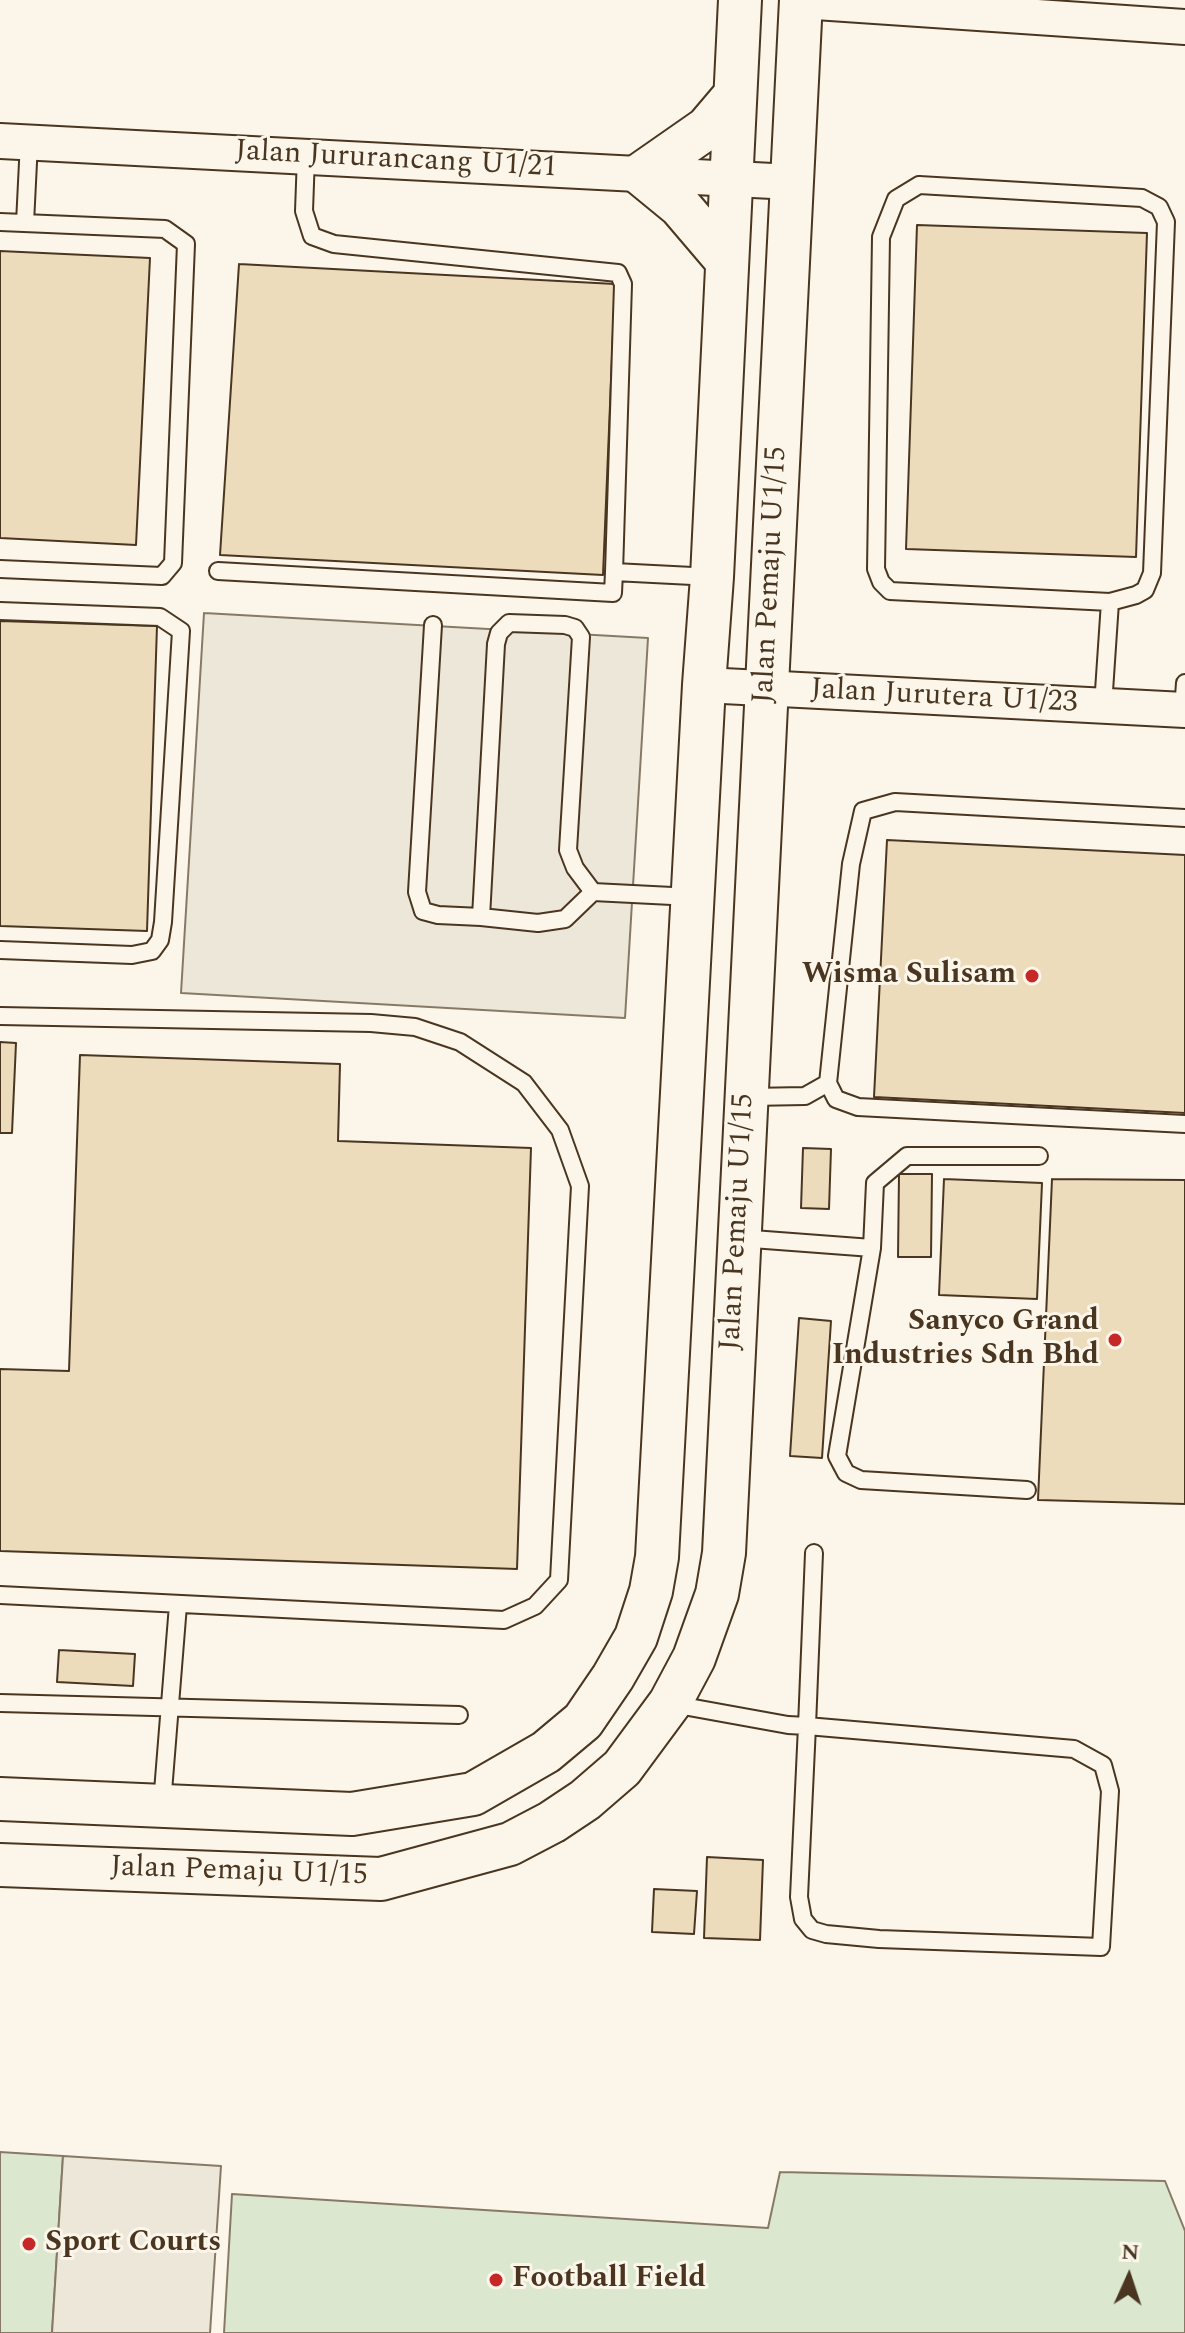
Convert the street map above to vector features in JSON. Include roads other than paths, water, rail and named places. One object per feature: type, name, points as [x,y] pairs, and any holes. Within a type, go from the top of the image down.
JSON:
[{"type":"street","name":"Jalan Pemaju U1/15","points":[[0,1799],[352,1814],[473,1794],[546,1752],[583,1721],[636,1637],[651,1591],[657,1557],[712,577],[740,0]]},
{"type":"street","name":"Jalan Pemaju U1/15","points":[[0,1865],[381,1879],[510,1844],[585,1800],[622,1768],[670,1703],[699,1645],[717,1594],[724,1553],[801,0]]},
{"type":"street","points":[[801,0],[1125,11],[1185,27]]},
{"type":"street","points":[[726,260],[680,206],[641,174],[707,128],[735,95]]},
{"type":"street","name":"Jalan Jururancang U1/21","points":[[14,142],[792,182]]},
{"type":"street","name":"Jalan Jurutera U1/23","points":[[704,685],[1103,706],[1184,701]]},
{"type":"lane","points":[[14,142],[25,223]]},
{"type":"lane","points":[[218,571],[613,593],[623,284],[618,273],[334,244],[312,236],[304,211],[306,156]]},
{"type":"lane","points":[[919,185],[1142,198],[1159,207],[1166,222],[1152,573],[1145,590],[1110,602],[890,591],[881,582],[876,569],[881,237],[896,199],[919,185]]},
{"type":"lane","points":[[0,222],[165,229],[186,244],[173,563],[162,576],[0,569]]},
{"type":"lane","points":[[614,572],[712,577]]},
{"type":"lane","points":[[1103,706],[1110,602]]},
{"type":"lane","points":[[0,611],[160,617],[181,631],[160,940],[152,951],[132,955],[0,950]]},
{"type":"lane","points":[[481,917],[496,644],[499,633],[509,623],[565,625],[575,628],[581,637],[568,850],[575,868],[593,892]]},
{"type":"lane","points":[[433,625],[417,892],[423,911],[438,915],[538,923],[565,919],[593,892],[693,897]]},
{"type":"lane","points":[[1185,818],[895,802],[863,811],[851,864],[828,1083],[836,1099],[858,1107],[1185,1124]]},
{"type":"lane","points":[[0,1016],[356,1023],[415,1027],[460,1042],[524,1083],[560,1130],[580,1186],[559,1580],[535,1606],[504,1620],[0,1595]]},
{"type":"lane","points":[[745,1097],[805,1096],[828,1083]]},
{"type":"lane","points":[[1027,1490],[861,1480],[846,1473],[837,1456],[872,1248],[875,1183],[907,1156],[1039,1156]]},
{"type":"lane","points":[[738,1238],[872,1248]]},
{"type":"lane","points":[[670,1703],[769,1723],[807,1726],[1074,1749],[1103,1765],[1110,1791],[1101,1947],[879,1939],[812,1930],[803,1919],[799,1897],[807,1726],[814,1553]]},
{"type":"lane","points":[[162,1806],[178,1605]]},
{"type":"lane","points":[[0,1703],[459,1715]]},
{"type":"place","name":"Wisma Sulisam","points":[[1032,976]]},
{"type":"place","name":"Sanyco Grand Industries Sdn Bhd","points":[[1115,1340]]},
{"type":"place","name":"Sport Courts","points":[[29,2244]]},
{"type":"place","name":"Football Field","points":[[496,2280]]}]
